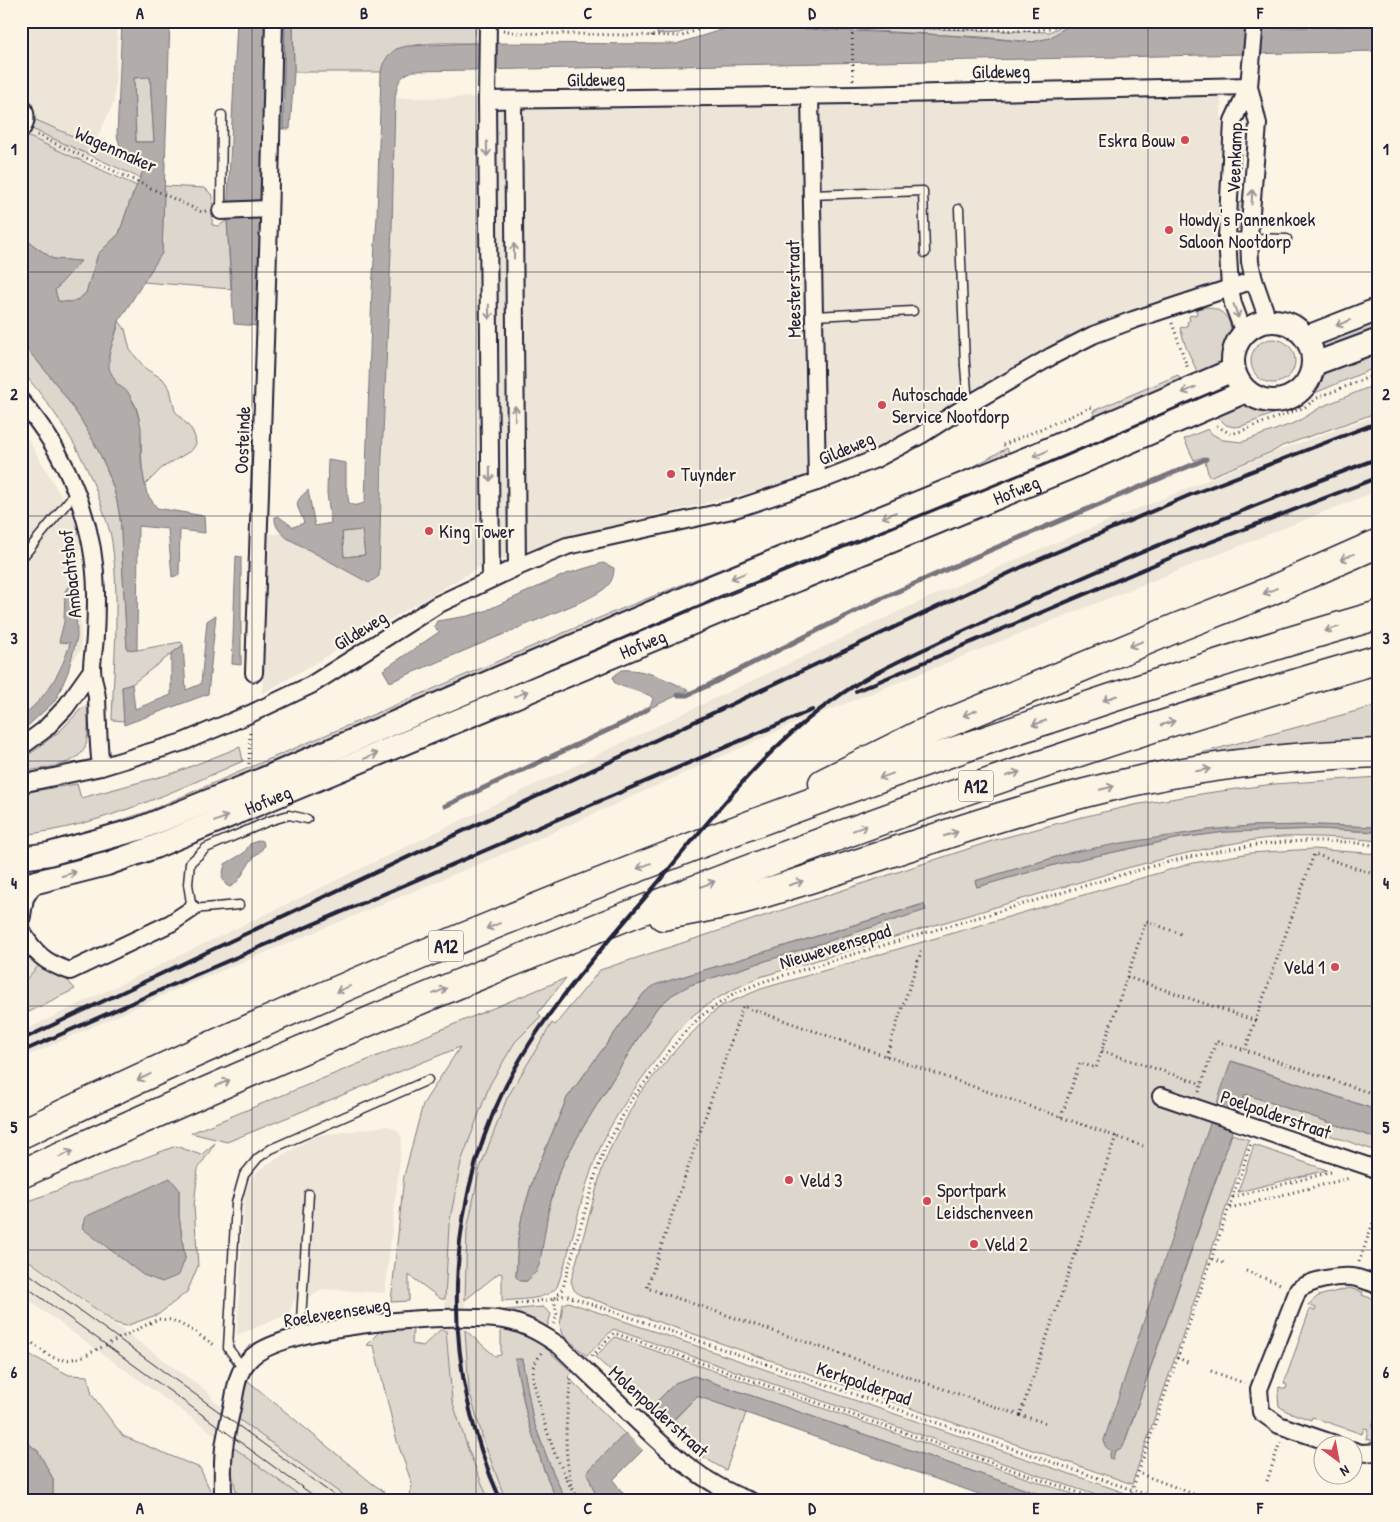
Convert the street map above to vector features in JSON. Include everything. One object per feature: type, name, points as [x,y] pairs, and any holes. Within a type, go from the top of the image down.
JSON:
[{"type":"highway","name":"A12","points":[[706,842],[919,735],[1270,591],[1379,543]]},
{"type":"highway","name":"A12","points":[[21,1134],[320,999],[481,931],[706,842],[912,766],[1123,694],[1208,666],[1379,615]]},
{"type":"highway","name":"A12","points":[[21,1174],[233,1079],[395,1010],[580,933],[742,871],[981,784],[1186,717],[1379,659]]},
{"type":"highway","name":"A12","points":[[580,933],[749,898],[1030,808],[1109,787],[1169,775],[1271,760],[1379,753]]},
{"type":"main road","points":[[1306,338],[1379,309]]},
{"type":"main road","points":[[1268,320],[1279,320],[1299,330],[1306,338],[1312,350],[1314,364],[1306,385],[1298,393],[1278,401],[1266,401],[1246,392],[1233,370],[1232,360],[1238,341],[1255,324],[1268,320]]},
{"type":"main road","points":[[1314,364],[1379,340]]},
{"type":"main road","name":"Hofweg","points":[[21,858],[49,854],[139,829],[261,780],[716,584],[1033,456],[1233,370]]},
{"type":"main road","name":"Hofweg","points":[[27,884],[107,864],[152,848],[726,608],[1027,485],[1246,392]]},
{"type":"street","name":"Oosteinde","points":[[254,673],[266,209],[274,21]]},
{"type":"street","name":"Veenkamp","points":[[1255,21],[1250,78],[1258,124],[1250,262],[1254,280],[1268,320]]},
{"type":"street","points":[[488,29],[491,579]]},
{"type":"street","name":"Veenkamp","points":[[1244,333],[1233,304],[1230,288],[1227,237],[1233,121],[1250,78]]},
{"type":"street","name":"Gildeweg","points":[[487,100],[810,95],[1250,78]]},
{"type":"street","name":"Meesterstraat","points":[[810,95],[817,482]]},
{"type":"street","points":[[513,100],[517,567]]},
{"type":"street","points":[[21,104],[26,115],[22,129]]},
{"type":"street","points":[[224,210],[266,209]]},
{"type":"street","name":"Gildeweg","points":[[101,767],[183,742],[250,714],[311,685],[437,605],[517,567],[567,546],[732,510],[817,482],[876,459],[921,435],[1052,356],[1093,336],[1133,320],[1254,280]]},
{"type":"street","name":"Ambachtshof","points":[[21,401],[35,416],[77,491],[90,542],[96,590],[96,634],[92,670],[97,697],[98,744],[101,767]]},
{"type":"street","name":"Ambachtshof","points":[[21,747],[44,730],[65,708],[92,670]]},
{"type":"street","points":[[21,784],[101,767]]},
{"type":"street","name":"Hofweg","points":[[21,921],[27,884]]},
{"type":"street","points":[[21,930],[32,948],[54,966],[70,971],[171,923],[192,909]]},
{"type":"street","name":"Poelpolderstraat","points":[[1161,1096],[1379,1170]]},
{"type":"street","points":[[1312,1436],[1279,1425],[1261,1412],[1259,1389],[1298,1290],[1305,1285],[1337,1277],[1354,1277],[1379,1285]]},
{"type":"street","name":"Roeleveenseweg","points":[[223,1501],[224,1448],[238,1377],[249,1359],[277,1342],[300,1335],[381,1322],[468,1319],[508,1321],[549,1338]]},
{"type":"street","name":"Molenpolderstraat","points":[[549,1338],[582,1367],[662,1446],[710,1482],[736,1496],[751,1501]]},
{"type":"street","points":[[1362,1454],[1379,1452]]},
{"type":"lane","points":[[222,115],[224,210]]},
{"type":"lane","points":[[811,195],[923,191],[925,253]]},
{"type":"lane","points":[[959,209],[968,405]]},
{"type":"lane","points":[[1227,237],[1287,239]]},
{"type":"lane","points":[[814,316],[913,311]]},
{"type":"lane","points":[[21,559],[77,491]]},
{"type":"lane","name":"Hofweg","points":[[192,909],[188,884],[190,863],[206,848],[269,821],[289,815],[307,819]]},
{"type":"lane","points":[[192,909],[239,905]]},
{"type":"lane","points":[[243,1368],[228,1348],[236,1203],[244,1175],[258,1158],[271,1148],[428,1080]]},
{"type":"lane","points":[[300,1335],[309,1194]]},
{"type":"path","points":[[652,36],[654,21]]},
{"type":"path","points":[[488,29],[517,33],[682,36],[719,21]]},
{"type":"path","points":[[814,21],[902,27],[1034,31],[1053,27],[1064,21]]},
{"type":"path","points":[[902,21],[902,27]]},
{"type":"path","points":[[1053,21],[1053,27]]},
{"type":"path","points":[[852,24],[853,77]]},
{"type":"path","name":"Wagenmaker","points":[[22,129],[192,206]]},
{"type":"path","name":"Nieuweveensepad","points":[[554,1299],[563,1288],[566,1280],[601,1158],[632,1100],[682,1035],[701,1016],[733,994],[762,982],[1061,893],[1158,865],[1216,851],[1275,843],[1320,842],[1379,846]]},
{"type":"path","points":[[1245,1050],[1314,854],[1379,876]]},
{"type":"path","points":[[1061,1117],[1080,1063],[1096,1068],[1146,921],[1184,935]]},
{"type":"path","points":[[886,1056],[922,949]]},
{"type":"path","points":[[1127,977],[1256,1021]]},
{"type":"path","points":[[1046,1423],[647,1288],[743,1006],[1143,1146]]},
{"type":"path","points":[[1197,1108],[1202,1084],[1216,1041],[1379,1096]]},
{"type":"path","points":[[1102,1051],[1202,1084]]},
{"type":"path","points":[[1128,1501],[1213,1259],[1233,1197],[1250,1126]]},
{"type":"path","points":[[1020,1414],[1116,1136]]},
{"type":"path","points":[[1233,1197],[1361,1164]]},
{"type":"path","points":[[1229,1208],[1351,1178]]},
{"type":"path","points":[[1354,1277],[1374,1220]]},
{"type":"path","points":[[1213,1259],[1224,1263]]},
{"type":"path","points":[[1246,1272],[1298,1290]]},
{"type":"path","name":"Kerkpolderpad","points":[[554,1299],[565,1295],[1165,1501]]},
{"type":"path","points":[[508,1305],[554,1299],[557,1315],[549,1338],[532,1367],[533,1379],[545,1426],[555,1454],[579,1501]]},
{"type":"path","name":"Kerkpolderpad","points":[[582,1367],[614,1333],[1103,1501]]},
{"type":"path","points":[[1177,1358],[1188,1362]]},
{"type":"path","points":[[572,1490],[566,1447],[567,1402],[572,1377],[582,1367]]},
{"type":"path","points":[[1211,1371],[1259,1389]]},
{"type":"path","points":[[1379,1414],[1374,1426],[1379,1434]]},
{"type":"path","points":[[1267,1481],[1286,1428]]},
{"type":"path","points":[[1138,1473],[1212,1501]]},
{"type":"shaded area","points":[[21,21],[118,21],[114,102],[21,299]]},
{"type":"shaded area","points":[[122,21],[170,21],[162,253],[119,321],[109,355],[109,369],[117,384],[128,392],[136,408],[141,427],[141,461],[147,494],[157,508],[204,516],[205,533],[180,530],[179,575],[172,577],[168,529],[138,526],[137,650],[127,649],[120,518],[114,490],[106,467],[95,444],[68,400],[37,360],[21,343],[21,234],[53,259],[81,261],[55,290],[58,301],[70,302],[79,299],[86,293],[98,254],[119,234],[130,201],[146,164],[121,149],[117,136]],"holes":[[[150,77],[154,142],[136,142],[134,78]]]},
{"type":"shaded area","points":[[237,21],[266,21],[259,326],[234,324],[227,220]]},
{"type":"shaded area","points":[[278,21],[285,21],[283,129],[276,127]]},
{"type":"shaded area","points":[[285,21],[293,21],[294,72],[290,129],[283,129]]},
{"type":"shaded area","points":[[293,21],[476,21],[475,43],[435,43],[407,47],[395,52],[386,60],[381,72],[294,72]]},
{"type":"shaded area","points":[[658,21],[713,21],[679,33],[657,34]]},
{"type":"shaded area","points":[[841,21],[898,21],[898,22],[895,25]]},
{"type":"shaded area","points":[[1068,21],[1075,21],[1050,38],[1032,42],[982,37],[857,30],[857,27],[1049,32]]},
{"type":"shaded area","points":[[1075,21],[1195,21],[1227,29],[1379,26],[1379,51],[413,71],[399,81],[395,98],[379,576],[369,583],[287,538],[278,529],[275,517],[278,516],[293,527],[304,523],[297,505],[299,499],[308,490],[315,526],[331,523],[327,493],[328,460],[346,463],[346,486],[349,503],[357,505],[365,502],[381,72],[388,56],[396,49],[407,46],[475,43],[676,44],[734,26],[945,35],[1032,42],[1050,38]],"holes":[[[362,530],[365,555],[344,557],[342,532]]]},
{"type":"shaded area","points":[[1195,21],[1242,21],[1242,28],[1227,29]]},
{"type":"shaded area","points":[[150,76],[154,142],[136,142],[134,78]]},
{"type":"shaded area","points":[[1221,93],[1223,283],[1103,322],[987,382],[890,443],[786,484],[573,535],[478,568],[262,694],[268,534],[381,532],[395,98]]},
{"type":"shaded area","points":[[36,120],[114,154],[134,156],[147,164],[140,178],[32,129]]},
{"type":"shaded area","points":[[29,137],[137,186],[119,234],[98,254],[86,293],[79,299],[70,302],[58,301],[55,290],[80,261],[53,259],[21,234],[21,141]]},
{"type":"shaded area","points":[[164,186],[205,188],[213,196],[212,225],[219,226],[227,220],[231,289],[143,282],[162,253]]},
{"type":"shaded area","points":[[1233,202],[1245,203],[1245,228],[1232,228]]},
{"type":"shaded area","points":[[1206,307],[1220,311],[1225,315],[1231,332],[1228,347],[1222,360],[1215,368],[1200,378],[1180,328],[1188,325],[1189,316],[1197,314],[1196,309]]},
{"type":"shaded area","points":[[1379,313],[1379,334],[1323,354],[1319,343]]},
{"type":"shaded area","points":[[119,321],[125,329],[130,350],[146,369],[163,379],[170,389],[175,411],[192,430],[195,437],[196,444],[192,450],[162,468],[145,485],[139,416],[133,401],[111,376],[108,364]]},
{"type":"shaded area","points":[[1273,339],[1285,343],[1291,349],[1295,361],[1291,373],[1285,379],[1273,383],[1261,379],[1255,373],[1251,361],[1255,349],[1261,343]]},
{"type":"shaded area","points":[[21,343],[52,379],[82,422],[106,467],[114,490],[121,523],[127,649],[137,650],[181,642],[183,645],[132,684],[122,687],[124,721],[112,720],[116,587],[110,532],[97,492],[80,455],[59,420],[21,370]]},
{"type":"shaded area","points":[[1379,346],[1379,366],[1315,393],[1298,404],[1242,426],[1226,425],[1216,415],[1242,402],[1269,409],[1281,408],[1295,403],[1308,394],[1326,368]]},
{"type":"shaded area","points":[[1178,375],[1183,386],[1095,417],[1093,411]]},
{"type":"shaded area","points":[[1379,383],[1379,412],[1282,446],[1209,477],[1204,457],[1194,460],[1184,439],[1208,429],[1212,434],[1223,440],[1242,442],[1297,422],[1321,407]]},
{"type":"shaded area","points":[[1379,415],[1379,490],[787,727],[518,848],[175,990],[21,1059],[21,1032],[705,703],[917,603],[1029,554],[1277,451]]},
{"type":"shaded area","points":[[21,427],[79,527],[81,650],[21,725]]},
{"type":"shaded area","points":[[1007,448],[1010,455],[190,802],[53,846],[54,840],[146,812],[589,622],[967,470]]},
{"type":"shaded area","points":[[362,530],[365,555],[344,557],[342,532]]},
{"type":"shaded area","points":[[236,556],[241,557],[241,665],[232,664]]},
{"type":"shaded area","points":[[603,563],[614,568],[612,580],[605,588],[585,600],[390,682],[383,670],[439,632],[434,627],[437,621],[485,611],[566,574]]},
{"type":"shaded area","points":[[75,577],[77,637],[68,672],[56,700],[21,732],[21,717],[38,702],[52,684],[67,654],[70,643],[59,642],[64,622],[65,591]]},
{"type":"shaded area","points":[[216,615],[208,694],[124,725],[122,687],[132,684],[135,709],[171,695],[171,654],[183,645],[186,690],[201,684],[207,621]]},
{"type":"shaded area","points":[[621,670],[648,673],[689,690],[648,709],[653,698],[614,682],[613,677]]},
{"type":"shaded area","points":[[88,704],[88,735],[83,752],[76,758],[59,765],[21,772],[21,761],[61,730]]},
{"type":"shaded area","points":[[1379,705],[1379,744],[1168,762]]},
{"type":"shaded area","points":[[240,747],[243,761],[135,807],[79,824],[21,835],[21,793],[77,784],[81,798],[174,773]]},
{"type":"shaded area","points":[[1379,777],[1379,827],[1251,826],[1209,830],[1073,852],[975,881],[977,887],[1058,864],[1180,838],[1225,832],[1319,829],[1379,832],[1379,841],[1282,837],[1224,845],[1127,868],[760,977],[733,990],[716,999],[691,1017],[641,1079],[619,1113],[593,1165],[557,1287],[552,1292],[539,1297],[502,1301],[502,1274],[499,1273],[465,1300],[467,1230],[480,1168],[507,1098],[552,1023],[555,1025],[600,970],[995,840],[1134,805],[1274,784]],"holes":[[[923,904],[925,910],[690,985],[672,995],[656,1009],[582,1129],[558,1175],[548,1212],[536,1272],[527,1281],[520,1281],[516,1277],[518,1240],[522,1216],[534,1176],[567,1098],[644,993],[655,985]]]},
{"type":"shaded area","points":[[1251,826],[1379,827],[1379,832],[1319,829],[1225,832],[1180,838],[1058,864],[977,887],[975,881],[1073,852],[1122,843],[1209,830]]},
{"type":"shaded area","points":[[260,840],[263,841],[264,845],[262,849],[253,858],[237,882],[230,887],[226,885],[222,877],[225,864],[244,853],[250,844]]},
{"type":"shaded area","name":"Sportpark Leidschenveen","points":[[1313,849],[1379,854],[1379,1111],[1232,1061],[1115,1451],[1123,1447],[1232,1134],[1249,1140],[1132,1484],[580,1295],[574,1290],[571,1281],[602,1169],[609,1151],[639,1094],[679,1046],[710,1015],[723,1005],[761,989],[1193,863],[1250,853]]},
{"type":"shaded area","points":[[924,904],[926,910],[690,985],[672,995],[656,1009],[582,1129],[558,1175],[548,1212],[540,1263],[536,1272],[527,1281],[520,1281],[516,1277],[518,1240],[522,1216],[534,1176],[567,1098],[644,993],[655,985]]},
{"type":"shaded area","points":[[21,949],[41,963],[21,985]]},
{"type":"shaded area","points":[[41,963],[62,974],[75,989],[21,1016],[21,985]]},
{"type":"shaded area","points":[[566,978],[538,1013],[541,1016],[515,1042],[490,1084],[461,1162],[449,1225],[445,1299],[441,1299],[409,1275],[409,1301],[391,1302],[404,1176],[423,1104],[460,1047],[227,1142],[191,1133]]},
{"type":"shaded area","points":[[541,1016],[552,1023],[507,1098],[480,1168],[467,1230],[465,1330],[469,1390],[506,1501],[489,1501],[468,1449],[452,1400],[445,1304],[449,1225],[461,1162],[490,1084],[515,1042]]},
{"type":"shaded area","points":[[1231,1061],[1379,1111],[1379,1139],[1245,1094],[1123,1447],[1115,1451],[1113,1459],[1109,1458],[1111,1451],[1105,1446],[1104,1440]]},
{"type":"shaded area","points":[[1245,1094],[1379,1139],[1379,1152],[1256,1110],[1254,1115],[1240,1110]]},
{"type":"shaded area","points":[[387,1126],[397,1130],[402,1138],[385,1293],[322,1289],[307,1299],[294,1299],[289,1314],[237,1335],[244,1195],[252,1176],[263,1167],[315,1136]]},
{"type":"shaded area","points":[[215,1143],[198,1169],[194,1206],[198,1266],[187,1292],[159,1314],[126,1326],[115,1323],[21,1255],[21,1204],[176,1146],[201,1155]],"holes":[[[169,1178],[179,1189],[179,1216],[185,1259]]]},
{"type":"shaded area","points":[[1254,1145],[1327,1170],[1238,1192]]},
{"type":"shaded area","points":[[170,1178],[179,1189],[179,1216],[185,1259],[179,1275],[162,1282],[143,1275],[82,1228],[85,1217]]},
{"type":"shaded area","points":[[21,1256],[209,1393],[213,1400],[352,1501],[307,1501],[21,1295]]},
{"type":"shaded area","points":[[1349,1288],[1363,1292],[1362,1295],[1379,1301],[1379,1407],[1372,1427],[1378,1438],[1373,1441],[1366,1439],[1368,1429],[1364,1428],[1362,1434],[1312,1417],[1311,1420],[1286,1411],[1279,1406],[1279,1387],[1286,1389],[1287,1385],[1284,1383],[1310,1309],[1315,1311],[1316,1308],[1308,1305],[1318,1296]]},
{"type":"shaded area","points":[[568,1302],[1149,1501],[1113,1501],[613,1329],[587,1356],[563,1335],[560,1325],[563,1304]]},
{"type":"shaded area","points":[[543,1307],[551,1314],[547,1328],[536,1322],[482,1312]]},
{"type":"shaded area","points":[[413,1328],[412,1344],[423,1346],[440,1330],[446,1330],[452,1400],[468,1449],[489,1501],[409,1501],[412,1484],[397,1441],[374,1346],[366,1345],[380,1331]]},
{"type":"shaded area","points":[[501,1328],[516,1332],[540,1343],[572,1372],[568,1377],[625,1434],[587,1472],[598,1501],[566,1501],[533,1420],[522,1359],[515,1360],[527,1417],[544,1470],[557,1501],[506,1501],[484,1442],[469,1390],[465,1330],[495,1356],[501,1355]]},
{"type":"shaded area","points":[[615,1337],[1093,1501],[1059,1501],[694,1376],[675,1383],[651,1407],[595,1357]]},
{"type":"shaded area","points":[[21,1350],[69,1375],[88,1376],[92,1395],[123,1436],[200,1468],[215,1501],[53,1501],[53,1479],[38,1451],[21,1438]]},
{"type":"shaded area","points":[[515,1359],[522,1359],[533,1420],[566,1501],[557,1501],[544,1470],[527,1417]]},
{"type":"shaded area","points":[[694,1376],[1059,1501],[999,1501],[697,1396],[613,1480],[629,1501],[598,1501],[587,1472],[675,1383]]},
{"type":"shaded area","points":[[248,1381],[373,1484],[398,1501],[351,1501],[233,1415]]},
{"type":"shaded area","points":[[697,1396],[746,1413],[726,1470],[695,1451],[668,1426]]},
{"type":"shaded area","points":[[21,1438],[38,1451],[53,1479],[53,1501],[21,1501]]},
{"type":"shaded area","points":[[226,1442],[307,1501],[248,1501],[236,1492]]},
{"type":"pier","points":[[649,1406],[670,1427],[645,1452],[624,1431]]},
{"type":"waterway","points":[[678,695],[687,695],[709,685],[878,600],[1206,459]]},
{"type":"waterway","points":[[445,806],[632,719],[648,709]]},
{"type":"tram line","points":[[21,1268],[342,1501]]},
{"type":"tram line","points":[[21,1283],[321,1501]]},
{"type":"railway","points":[[21,1040],[1024,566],[1190,495],[1379,422]]},
{"type":"railway","points":[[501,1501],[479,1444],[465,1386],[458,1327],[458,1268],[465,1209],[479,1152],[501,1096],[530,1043],[544,1022],[592,960],[749,775],[798,727],[855,685],[873,674],[970,628],[1121,561],[1249,508],[1379,458]]},
{"type":"railway","points":[[856,691],[1177,555],[1379,477]]},
{"type":"railway","points":[[21,1052],[181,981],[812,710]]},
{"type":"place","name":"Eskra Bouw","points":[[1185,140]]},
{"type":"place","name":"Howdy's Pannenkoek Saloon Nootdorp","points":[[1169,230]]},
{"type":"place","name":"Autoschade Service Nootdorp","points":[[882,405]]},
{"type":"place","name":"Tuynder","points":[[671,474]]},
{"type":"place","name":"King Tower","points":[[429,531]]},
{"type":"place","name":"Veld 1","points":[[1335,967]]},
{"type":"place","name":"Veld 3","points":[[789,1180]]},
{"type":"place","name":"Sportpark Leidschenveen","points":[[927,1201]]},
{"type":"place","name":"Veld 2","points":[[974,1244]]}]
